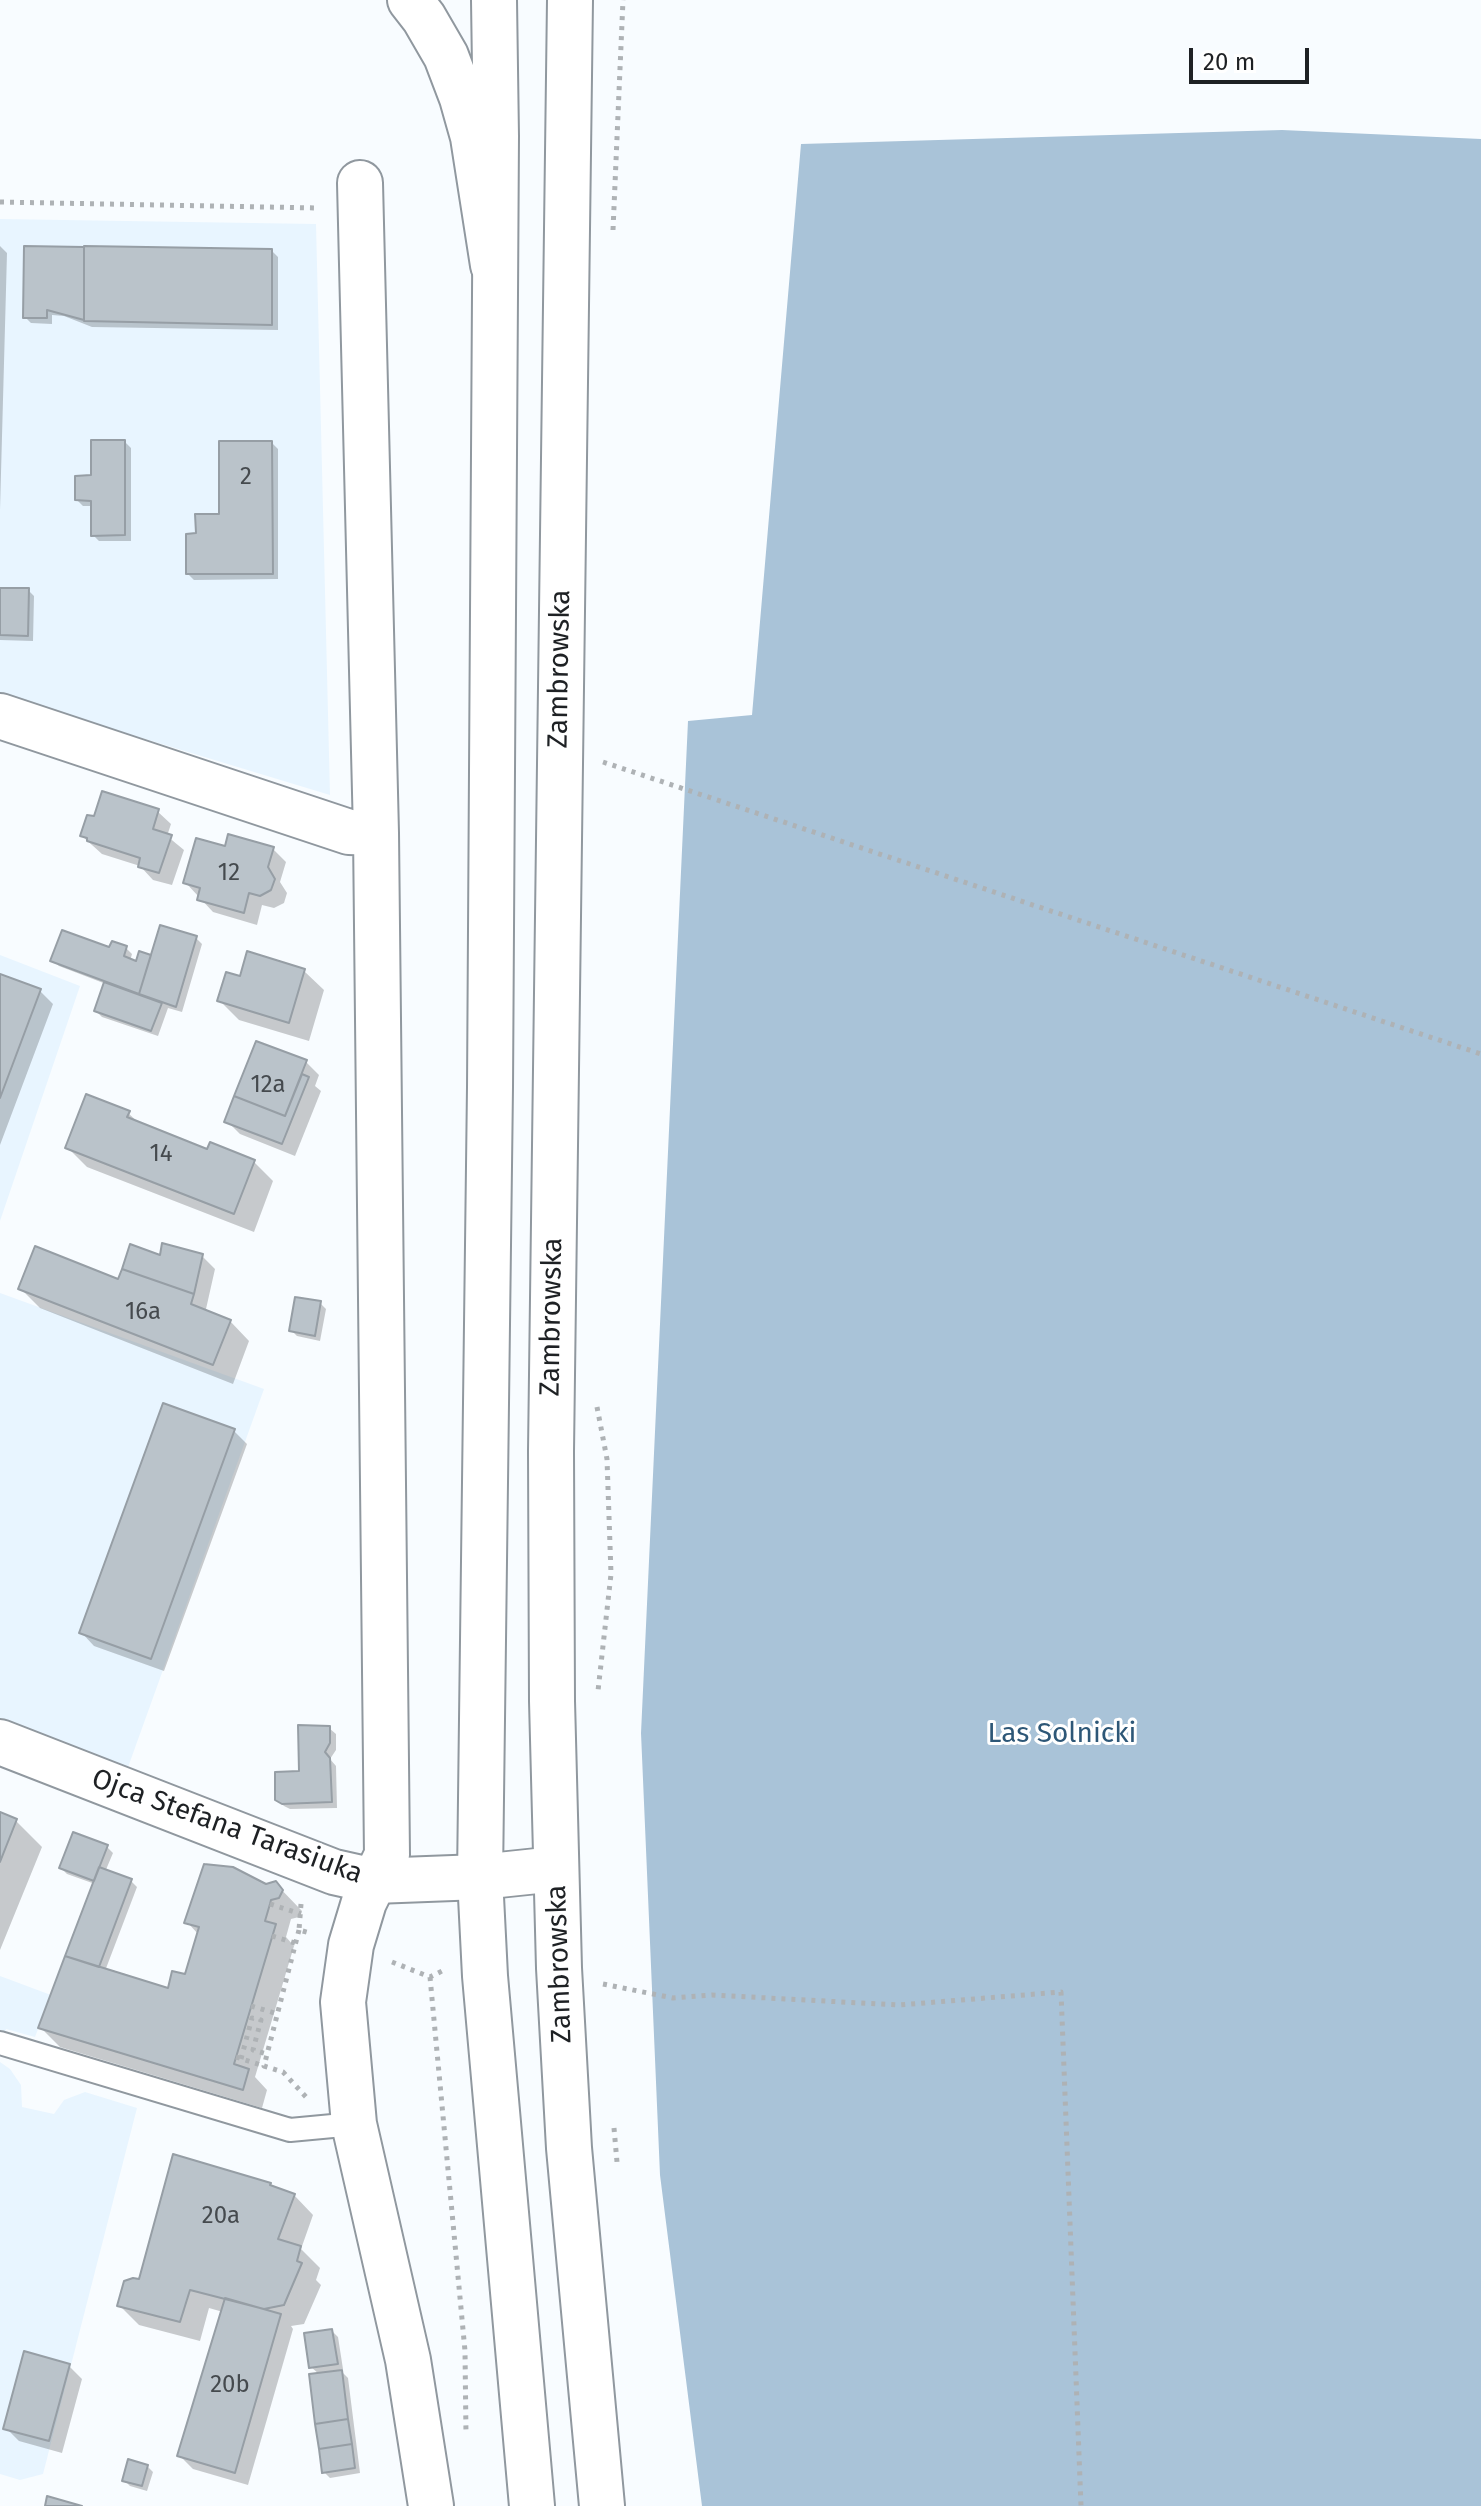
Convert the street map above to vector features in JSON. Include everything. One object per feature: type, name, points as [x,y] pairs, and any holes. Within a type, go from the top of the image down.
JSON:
[{"type":"main road","points":[[417,9],[446,56],[473,137],[493,265]]},
{"type":"main road","points":[[494,9],[496,136],[490,1072],[480,1877],[485,1976],[532,2506]]},
{"type":"main road","name":"Zambrowska","points":[[570,10],[550,1478],[556,1869],[569,2148],[602,2506]]},
{"type":"main road","points":[[360,183],[376,833],[387,1855],[364,1902],[351,1945],[343,2002],[354,2124],[408,2360],[431,2506]]},
{"type":"main road","points":[[0,716],[349,832],[376,833]]},
{"type":"main road","name":"Ojca Stefana Tarasiuka","points":[[0,1742],[334,1872],[374,1881],[480,1877],[556,1869]]},
{"type":"lane","points":[[0,2043],[290,2130],[354,2124]]},
{"type":"path","points":[[622,20],[623,0]]},
{"type":"path","points":[[0,202],[317,209],[360,183]]},
{"type":"path","points":[[602,777],[602,761],[1481,1054]]},
{"type":"path","points":[[596,1400],[607,1459],[611,1574],[597,1703]]},
{"type":"path","points":[[264,2066],[299,1930],[300,1891]]},
{"type":"path","points":[[270,1904],[301,1914]]},
{"type":"path","points":[[299,1930],[322,1936]]},
{"type":"path","points":[[272,1936],[295,1943]]},
{"type":"path","points":[[381,1958],[430,1977],[465,2351],[466,2438]]},
{"type":"path","points":[[602,1973],[604,1999]]},
{"type":"path","points":[[603,1984],[673,1998],[712,1995],[899,2005],[1061,1992],[1081,2506]]},
{"type":"path","points":[[251,2006],[278,2014]]},
{"type":"path","points":[[267,2054],[253,2050],[261,2020],[252,2018],[238,2058],[283,2072]]},
{"type":"path","points":[[614,2122],[617,2168]]},
{"type":"shaded area","points":[[0,219],[316,224],[330,795],[0,695]]},
{"type":"shaded area","points":[[0,955],[80,986],[0,1221]]},
{"type":"shaded area","points":[[0,1293],[264,1389],[127,1770],[0,1721]]},
{"type":"shaded area","points":[[0,1976],[51,1995],[35,2037],[6,2029],[0,2047]]},
{"type":"shaded area","points":[[0,2062],[10,2069],[21,2085],[22,2107],[54,2114],[64,2100],[85,2092],[137,2108],[43,2474],[20,2480],[0,2474]]},
{"type":"green space","name":"Las Solnicki","points":[[1282,130],[1481,139],[1481,2506],[702,2506],[660,2175],[641,1733],[688,721],[752,715],[801,144]]},
{"type":"building","points":[[24,246],[84,247],[84,320],[47,310],[47,318],[23,318]]},
{"type":"building","points":[[84,246],[272,249],[272,325],[84,321]]},
{"type":"building","points":[[91,440],[125,440],[125,535],[91,536],[91,501],[75,500],[75,476],[91,475]]},
{"type":"building","points":[[219,441],[272,441],[273,574],[186,574],[186,534],[196,533],[195,514],[219,514]]},
{"type":"building","points":[[0,588],[29,588],[28,636],[0,635]]},
{"type":"building","points":[[102,791],[159,809],[153,829],[172,835],[159,873],[138,867],[140,858],[80,836],[87,815],[94,816]]},
{"type":"building","points":[[228,834],[274,847],[268,867],[275,879],[271,890],[260,896],[249,893],[244,913],[197,900],[200,888],[183,883],[196,838],[225,846]]},
{"type":"building","points":[[160,925],[197,936],[176,1007],[139,994]]},
{"type":"building","points":[[62,930],[109,947],[112,941],[127,946],[124,956],[136,961],[139,951],[151,955],[139,994],[50,961]]},
{"type":"building","points":[[247,951],[305,969],[289,1023],[217,1001],[226,972],[240,976]]},
{"type":"building","points":[[0,974],[41,989],[0,1098]]},
{"type":"building","points":[[104,982],[162,1003],[151,1031],[94,1011]]},
{"type":"building","points":[[256,1041],[307,1060],[285,1116],[234,1096]]},
{"type":"building","points":[[302,1074],[309,1077],[282,1144],[224,1122],[234,1096],[285,1116]]},
{"type":"building","points":[[86,1094],[130,1111],[127,1117],[207,1149],[210,1142],[255,1160],[234,1214],[65,1148]]},
{"type":"building","points":[[162,1243],[203,1254],[194,1294],[122,1269],[130,1244],[160,1255]]},
{"type":"building","points":[[35,1246],[118,1279],[122,1269],[194,1294],[191,1304],[231,1320],[213,1365],[18,1289]]},
{"type":"building","points":[[295,1297],[321,1301],[315,1336],[289,1331]]},
{"type":"building","points":[[163,1403],[235,1429],[151,1659],[79,1633]]},
{"type":"building","points":[[298,1725],[330,1726],[330,1743],[325,1752],[330,1758],[332,1802],[282,1804],[275,1800],[275,1772],[299,1771]]},
{"type":"building","points":[[0,1812],[17,1819],[0,1862]]},
{"type":"building","points":[[73,1832],[108,1845],[94,1881],[59,1868]]},
{"type":"building","points":[[204,1864],[233,1867],[266,1884],[276,1881],[283,1890],[279,1898],[271,1900],[265,1921],[276,1924],[234,2064],[249,2069],[243,2090],[38,2028],[65,1956],[168,1988],[172,1971],[185,1974],[199,1927],[184,1923]]},
{"type":"building","points":[[99,1867],[132,1879],[99,1967],[65,1956]]},
{"type":"building","points":[[173,2154],[271,2183],[295,2194],[278,2239],[301,2246],[297,2261],[302,2263],[284,2305],[264,2309],[190,2290],[180,2322],[117,2306],[124,2281],[139,2279]]},
{"type":"building","points":[[225,2298],[281,2314],[235,2473],[177,2456]]},
{"type":"building","points":[[332,2329],[338,2364],[309,2368],[304,2333]]},
{"type":"building","points":[[24,2351],[70,2364],[49,2441],[3,2429]]},
{"type":"building","points":[[342,2370],[348,2419],[315,2424],[309,2374]]},
{"type":"building","points":[[348,2419],[352,2444],[319,2449],[315,2424]]},
{"type":"building","points":[[352,2444],[355,2468],[322,2473],[319,2449]]},
{"type":"building","points":[[128,2459],[148,2465],[142,2486],[122,2481]]},
{"type":"building","points":[[47,2496],[82,2506],[45,2506]]}]
